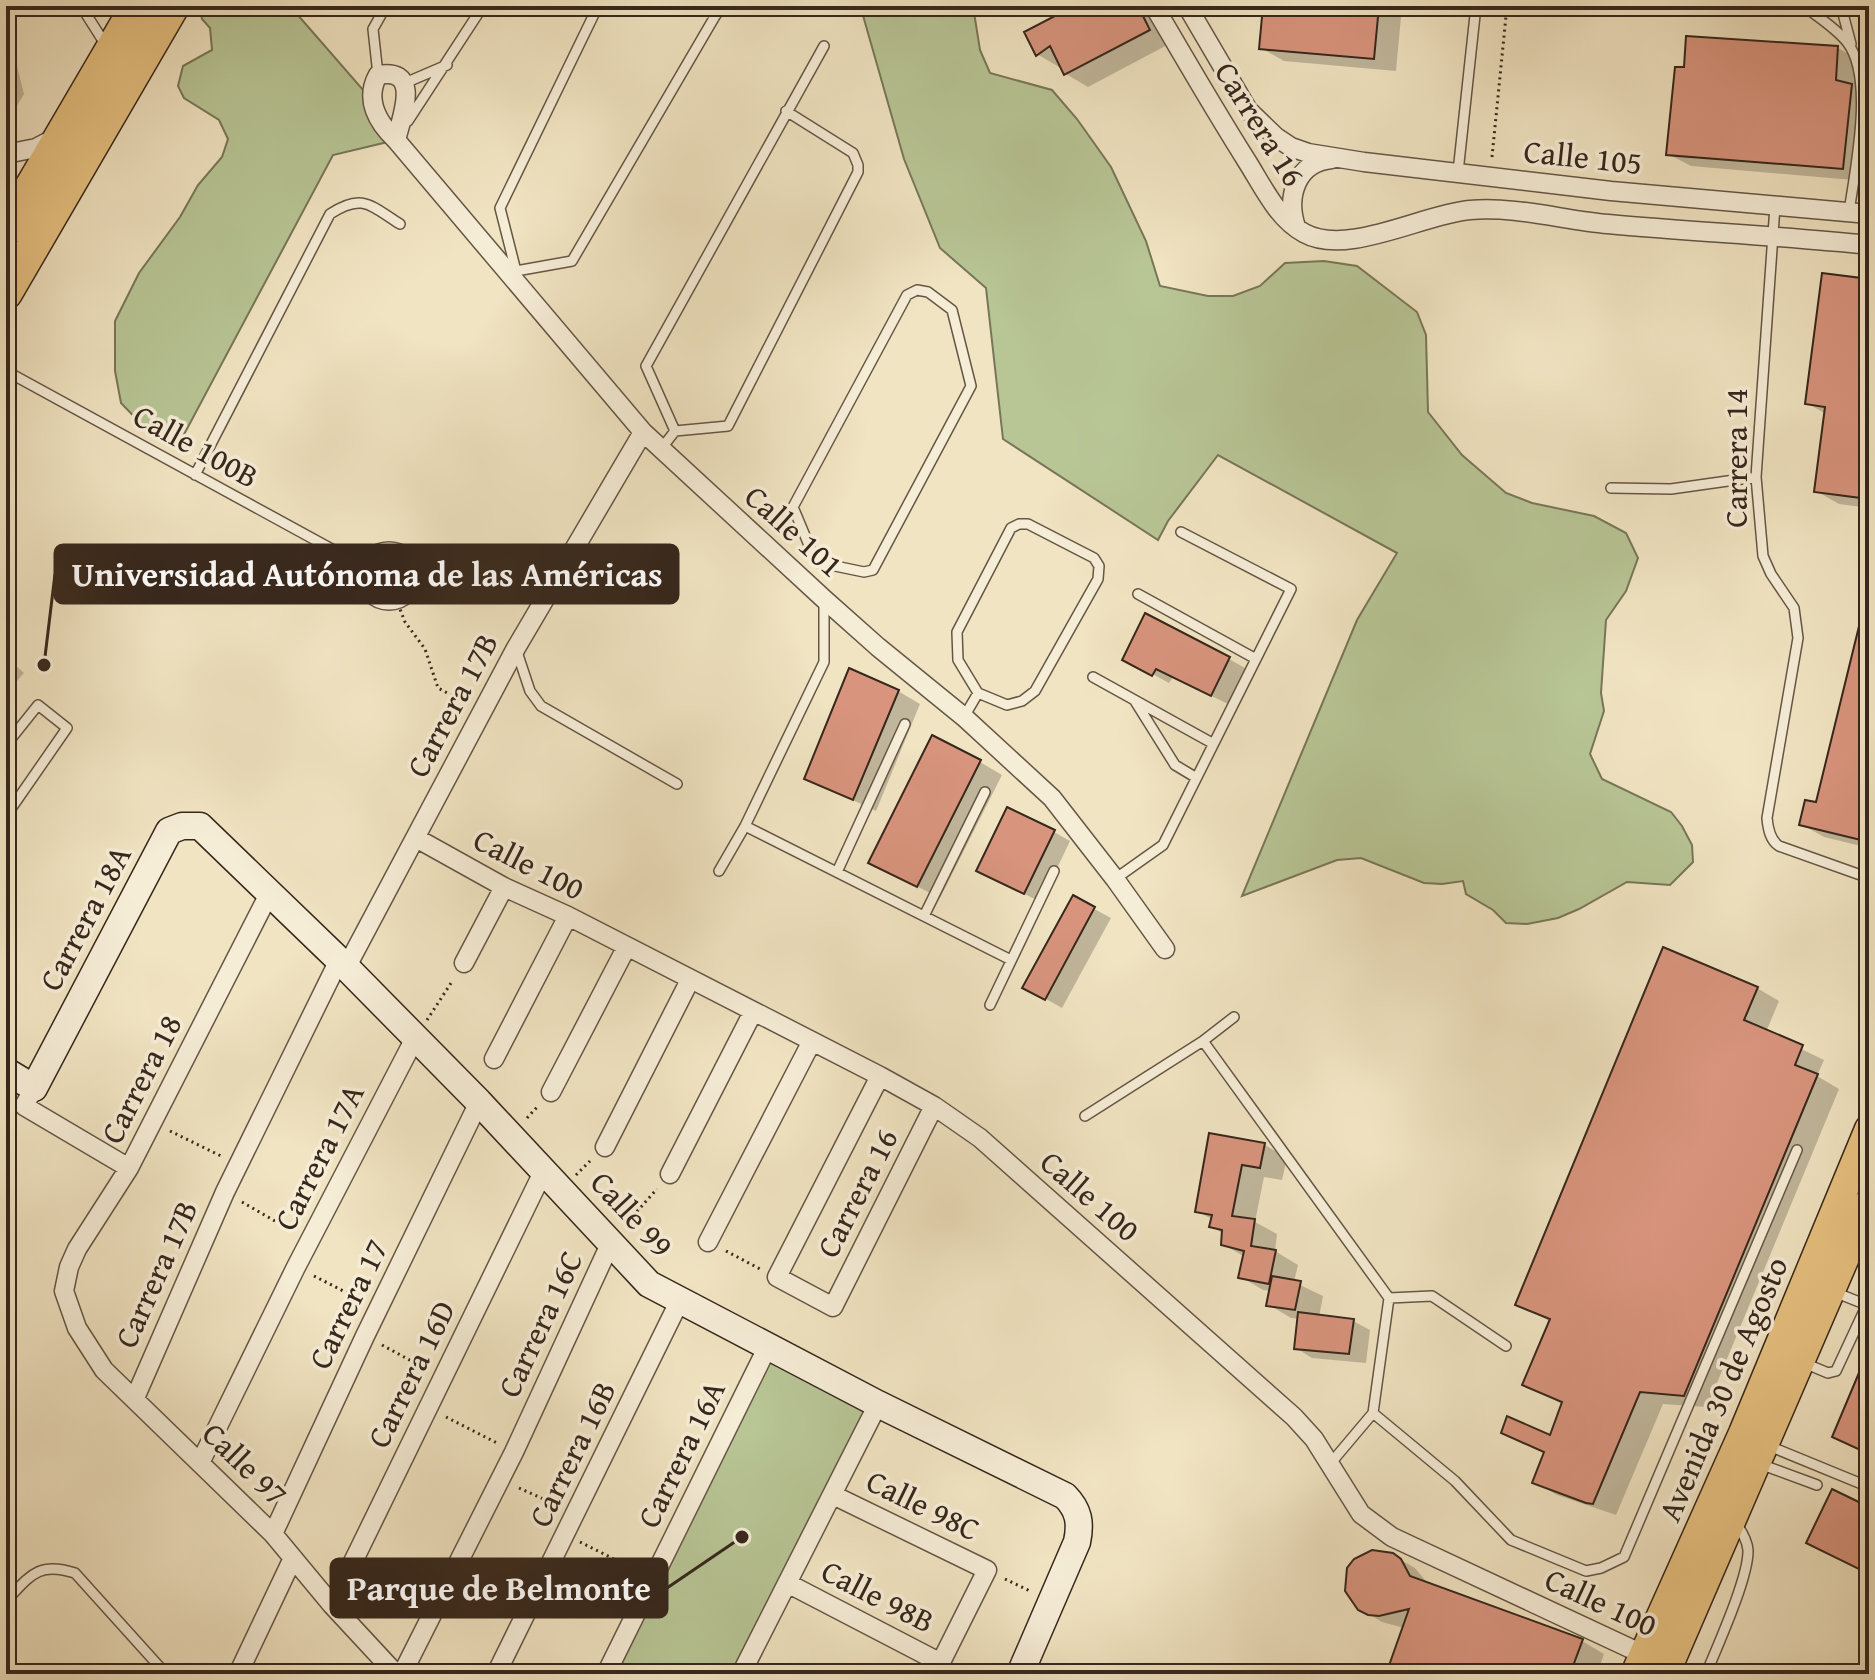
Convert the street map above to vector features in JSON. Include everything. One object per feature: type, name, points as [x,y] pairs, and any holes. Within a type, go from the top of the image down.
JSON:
[{"type":"highway","points":[[6,230],[16,198],[59,136],[137,6]]},
{"type":"highway","points":[[6,293],[173,6]]},
{"type":"highway","points":[[16,198],[54,185],[78,166]]},
{"type":"main road","name":"Avenida 30 de Agosto","points":[[1653,1667],[1743,1433],[1869,1129]]},
{"type":"main road","name":"Avenida 30 de Agosto","points":[[1653,1667],[1733,1520],[1869,1202]]},
{"type":"street","name":"Carrera 16","points":[[1154,6],[1263,188],[1284,217],[1296,227]]},
{"type":"street","name":"Carrera 16","points":[[1187,6],[1248,110],[1263,127],[1291,147]]},
{"type":"street","points":[[378,75],[388,73],[398,76],[405,83],[406,94],[396,140]]},
{"type":"street","name":"Calle 101","points":[[378,75],[371,99],[381,127],[396,140],[513,274],[643,432],[824,599],[964,717],[1052,798],[1165,949]]},
{"type":"street","points":[[6,154],[36,148],[59,136]]},
{"type":"street","name":"Calle 105","points":[[1291,147],[1339,159],[1611,191],[1869,214]]},
{"type":"street","points":[[1296,227],[1291,204],[1300,176],[1308,167],[1322,160],[1339,159]]},
{"type":"street","points":[[1607,224],[1611,191]]},
{"type":"street","name":"Calle 105","points":[[1296,227],[1305,234],[1334,240],[1375,233],[1448,213],[1483,209],[1607,224],[1869,245]]},
{"type":"street","name":"Carrera 17B","points":[[135,1398],[225,1192],[343,964],[416,838],[516,648],[643,432]]},
{"type":"street","name":"Carrera 18A","points":[[29,1097],[169,831],[182,826],[200,826]]},
{"type":"street","name":"Calle 99","points":[[200,826],[343,964],[479,1102],[649,1284],[878,1404],[1065,1496],[1077,1511],[1080,1527],[1077,1542],[1050,1601]]},
{"type":"street","name":"Calle 100","points":[[416,838],[504,887],[568,916],[934,1106],[980,1138],[1268,1393],[1314,1439],[1361,1514],[1392,1537],[1653,1667]]},
{"type":"street","points":[[464,963],[504,887]]},
{"type":"street","name":"Carrera 18","points":[[64,1291],[77,1249],[129,1168],[270,892]]},
{"type":"street","points":[[494,1059],[568,916]]},
{"type":"street","points":[[551,1092],[626,948]]},
{"type":"street","points":[[605,1147],[690,980]]},
{"type":"street","points":[[670,1174],[753,1012]]},
{"type":"street","name":"Carrera 17A","points":[[200,1463],[296,1267],[415,1038]]},
{"type":"street","points":[[708,1242],[812,1041]]},
{"type":"street","points":[[6,1071],[29,1097],[129,1168]]},
{"type":"street","points":[[777,1277],[880,1076]]},
{"type":"street","name":"Carrera 17","points":[[273,1534],[479,1102]]},
{"type":"street","name":"Carrera 16","points":[[777,1277],[833,1307],[934,1106]]},
{"type":"street","name":"Carrera 16D","points":[[332,1605],[443,1377],[552,1179]]},
{"type":"street","name":"Carrera 16C","points":[[402,1674],[501,1480],[611,1242]]},
{"type":"street","name":"Calle 97","points":[[64,1291],[69,1311],[104,1370],[273,1534],[332,1605],[396,1674]]},
{"type":"street","name":"Carrera 16B","points":[[496,1674],[679,1302]]},
{"type":"street","name":"Carrera 16A","points":[[606,1674],[768,1346]]},
{"type":"street","points":[[746,1672],[787,1583],[878,1404]]},
{"type":"street","name":"Calle 98C","points":[[833,1495],[987,1570]]},
{"type":"street","points":[[238,1674],[293,1558]]},
{"type":"street","points":[[938,1668],[987,1570]]},
{"type":"street","name":"Calle 98B","points":[[787,1583],[938,1668]]},
{"type":"street","points":[[1020,1674],[1050,1601]]},
{"type":"lane","points":[[378,75],[373,29],[386,6]]},
{"type":"lane","points":[[408,121],[483,6]]},
{"type":"lane","points":[[598,6],[500,208],[513,274],[572,261],[719,10],[700,6]]},
{"type":"lane","points":[[1458,172],[1476,6]]},
{"type":"lane","points":[[1804,6],[1848,42],[1855,59]]},
{"type":"lane","points":[[1841,6],[1862,80],[1862,117],[1849,212]]},
{"type":"lane","points":[[83,7],[110,51]]},
{"type":"lane","points":[[675,431],[646,366],[824,46]]},
{"type":"lane","points":[[405,83],[447,65]]},
{"type":"lane","points":[[661,449],[675,431],[728,426],[858,172],[853,153],[786,111]]},
{"type":"lane","points":[[195,475],[330,214],[348,202],[369,204],[400,224]]},
{"type":"lane","name":"Carrera 14","points":[[1775,205],[1756,477],[1763,556],[1794,608],[1798,638],[1768,805],[1768,830],[1774,842],[1869,878]]},
{"type":"lane","points":[[917,290],[928,292],[952,310],[971,386],[873,570],[864,572],[816,562],[793,507],[907,295],[917,290]]},
{"type":"lane","name":"Calle 100B","points":[[6,371],[361,565]]},
{"type":"lane","points":[[1611,488],[1671,489],[1756,477]]},
{"type":"lane","points":[[1028,524],[1094,558],[1099,566],[1098,579],[1035,691],[1022,701],[1007,705],[978,693],[958,660],[957,632],[1011,528],[1028,524]]},
{"type":"lane","points":[[1115,879],[1163,845],[1291,589],[1181,532]]},
{"type":"lane","points":[[381,547],[394,547],[406,552],[415,562],[419,575],[416,589],[398,604],[385,606],[372,601],[363,591],[359,578],[361,565],[369,554],[381,547]]},
{"type":"lane","points":[[805,580],[816,562]]},
{"type":"lane","points":[[1138,594],[1256,659]]},
{"type":"lane","points":[[719,871],[745,826],[824,662],[824,599]]},
{"type":"lane","points":[[516,648],[530,691],[541,706],[677,784]]},
{"type":"lane","points":[[1093,677],[1212,743]]},
{"type":"lane","points":[[964,717],[978,693]]},
{"type":"lane","points":[[1133,699],[1175,765],[1195,777]]},
{"type":"lane","points":[[6,745],[38,705],[67,728],[6,816]]},
{"type":"lane","points":[[837,872],[905,724]]},
{"type":"lane","points":[[924,916],[985,792]]},
{"type":"lane","points":[[745,826],[1011,960]]},
{"type":"lane","points":[[990,1005],[1054,871]]},
{"type":"lane","points":[[1085,1116],[1203,1041],[1234,1017]]},
{"type":"lane","points":[[1203,1041],[1389,1298],[1373,1413],[1330,1464]]},
{"type":"lane","points":[[1373,1413],[1455,1481],[1511,1540],[1586,1571],[1624,1557],[1797,1150]]},
{"type":"lane","points":[[1801,1362],[1828,1373],[1836,1371],[1868,1302],[1831,1291]]},
{"type":"lane","points":[[1389,1298],[1432,1296],[1506,1346]]},
{"type":"lane","points":[[1762,1454],[1817,1485]]},
{"type":"lane","points":[[1762,1454],[1869,1487]]},
{"type":"lane","points":[[1706,1674],[1745,1568],[1748,1549],[1743,1532],[1733,1520]]},
{"type":"lane","points":[[6,1601],[35,1572],[56,1567],[75,1573],[166,1674]]},
{"type":"path","points":[[1490,176],[1507,6]]},
{"type":"path","points":[[398,604],[405,622],[425,649],[438,688],[482,712]]},
{"type":"path","points":[[415,1038],[464,963]]},
{"type":"path","points":[[510,1136],[551,1092]]},
{"type":"path","points":[[153,1122],[239,1164]]},
{"type":"path","points":[[552,1179],[605,1147]]},
{"type":"path","name":"Carrera 16C","points":[[611,1242],[670,1174]]},
{"type":"path","points":[[225,1192],[310,1241]]},
{"type":"path","points":[[708,1242],[777,1277]]},
{"type":"path","points":[[296,1267],[379,1309]]},
{"type":"path","points":[[365,1336],[443,1377]]},
{"type":"path","points":[[428,1408],[514,1452]]},
{"type":"path","points":[[501,1480],[576,1514]]},
{"type":"path","points":[[566,1535],[653,1579]]},
{"type":"path","points":[[987,1570],[1050,1601]]},
{"type":"green space","points":[[199,6],[290,6],[371,99],[396,140],[333,155],[180,442],[143,426],[121,403],[115,371],[115,321],[139,273],[180,217],[198,185],[222,157],[228,139],[219,120],[184,98],[178,86],[183,66],[212,50],[210,28],[202,19]]},
{"type":"green space","points":[[855,6],[973,6],[980,50],[990,73],[1052,90],[1111,167],[1146,241],[1160,286],[1208,296],[1233,296],[1260,286],[1285,263],[1324,261],[1357,266],[1417,312],[1426,335],[1428,412],[1462,455],[1506,493],[1532,503],[1594,516],[1626,533],[1638,558],[1626,591],[1606,620],[1601,693],[1604,711],[1590,754],[1602,779],[1671,812],[1682,826],[1692,845],[1693,862],[1670,885],[1627,882],[1558,918],[1527,924],[1506,923],[1493,910],[1466,894],[1463,881],[1424,883],[1361,858],[1337,860],[1242,896],[1357,620],[1397,553],[1218,455],[1168,521],[1158,540],[1003,439],[986,288],[940,248],[904,159],[862,12]]},
{"type":"green space","points":[[768,1346],[878,1404],[741,1674],[606,1674]]},
{"type":"building","points":[[1074,6],[1138,6],[1150,30],[1064,75],[1050,46],[1036,56],[1024,32]]},
{"type":"building","points":[[1263,6],[1379,6],[1374,59],[1259,49]]},
{"type":"building","points":[[1686,36],[1838,46],[1836,80],[1852,84],[1843,169],[1666,155],[1675,67],[1684,67]]},
{"type":"building","points":[[1822,273],[1869,279],[1869,499],[1814,492],[1825,407],[1805,404]]},
{"type":"building","points":[[1863,610],[1869,611],[1869,842],[1799,825],[1805,800],[1816,802]]},
{"type":"building","points":[[1145,613],[1230,657],[1211,696],[1156,669],[1152,676],[1122,660]]},
{"type":"building","points":[[849,668],[899,690],[853,800],[804,779]]},
{"type":"building","points":[[932,735],[981,760],[917,887],[868,863]]},
{"type":"building","points":[[1007,807],[1055,830],[1024,894],[976,871]]},
{"type":"building","points":[[1073,895],[1095,907],[1045,1000],[1022,988]]},
{"type":"building","points":[[1663,947],[1758,987],[1744,1020],[1803,1045],[1795,1065],[1818,1074],[1684,1396],[1640,1392],[1593,1504],[1532,1483],[1544,1452],[1501,1433],[1507,1416],[1550,1435],[1562,1402],[1522,1385],[1550,1319],[1515,1305]]},
{"type":"building","points":[[1209,1133],[1265,1143],[1260,1168],[1242,1165],[1232,1216],[1255,1219],[1251,1246],[1276,1250],[1269,1284],[1238,1278],[1244,1251],[1221,1245],[1222,1230],[1209,1227],[1212,1215],[1195,1212]]},
{"type":"building","points":[[1272,1276],[1301,1281],[1295,1310],[1266,1306]]},
{"type":"building","points":[[1298,1312],[1354,1319],[1349,1354],[1294,1349]]},
{"type":"building","points":[[1869,1349],[1869,1454],[1832,1437]]},
{"type":"building","points":[[1832,1489],[1869,1507],[1869,1574],[1806,1543]]},
{"type":"building","points":[[1372,1550],[1393,1553],[1401,1559],[1410,1576],[1583,1639],[1570,1674],[1386,1674],[1409,1609],[1379,1616],[1368,1615],[1358,1610],[1345,1591],[1347,1568],[1354,1559]]},
{"type":"place","name":"Universidad Autónoma de las Américas","points":[[44,665]]},
{"type":"place","name":"Parque de Belmonte","points":[[742,1537]]}]
